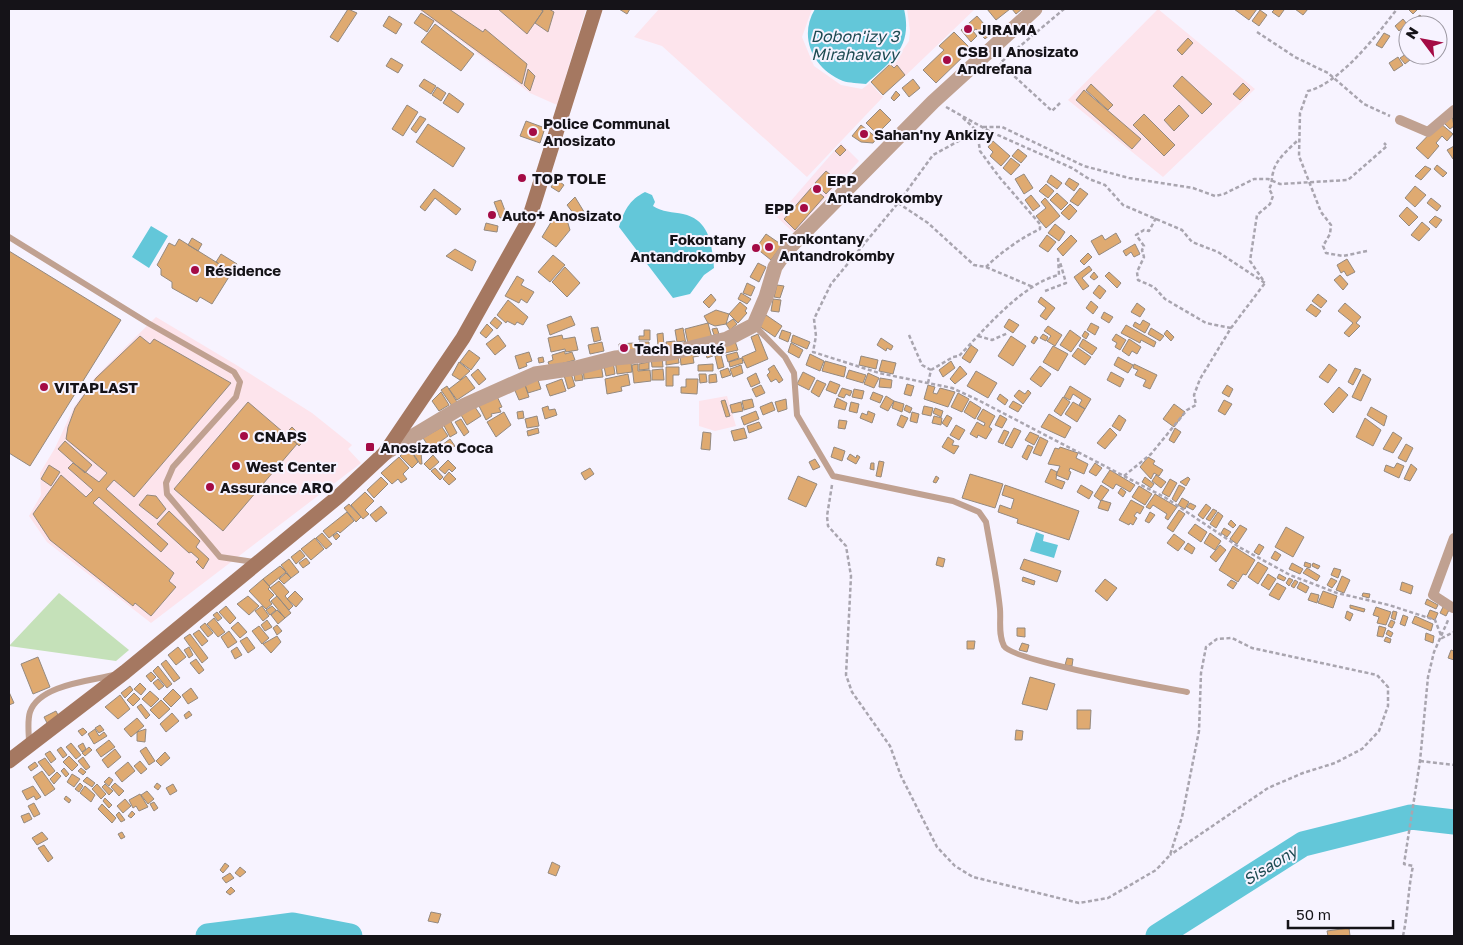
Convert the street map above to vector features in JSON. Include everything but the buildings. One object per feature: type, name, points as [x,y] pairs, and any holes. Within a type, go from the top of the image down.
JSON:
[{"type":"main road","points":[[9,761],[125,672],[339,496],[386,453],[463,338],[528,222],[595,9]]},
{"type":"street","points":[[386,453],[465,405],[535,374],[576,368],[615,358],[671,353],[727,339],[754,325],[766,297],[775,267],[786,251],[933,102],[1035,9]]},
{"type":"street","points":[[1400,120],[1428,132],[1454,110]]},
{"type":"street","points":[[1453,608],[1433,595],[1454,538]]},
{"type":"lane","points":[[9,237],[148,323],[234,372],[240,382],[236,397],[173,467],[166,483],[167,494],[220,557],[256,563]]},
{"type":"lane","points":[[754,325],[785,358],[794,374],[797,415],[833,476],[953,501],[979,512],[986,522],[1000,609],[1001,640],[1006,649],[1019,655],[1060,666],[1187,692]]},
{"type":"lane","points":[[28,748],[29,714],[40,696],[55,689],[125,672]]},
{"type":"path","points":[[1060,103],[1052,111],[1000,63],[1064,9]]},
{"type":"path","points":[[1367,251],[1343,256],[1326,253],[1323,246],[1330,234],[1331,225],[1321,212],[1298,156],[1300,113],[1308,91],[1322,88],[1370,43],[1397,9]]},
{"type":"path","points":[[1257,32],[1295,57],[1333,77],[1364,104],[1385,113]]},
{"type":"path","points":[[933,102],[1105,185],[1123,205],[1182,230],[1192,242],[1218,252],[1265,283]]},
{"type":"path","points":[[958,113],[977,131],[980,151],[1000,178],[1040,224],[1040,229],[1014,246],[1003,250],[986,267]]},
{"type":"path","points":[[983,127],[1002,127],[1084,166],[1129,178],[1193,188],[1215,196],[1224,194],[1254,179],[1273,181],[1280,184],[1348,180],[1387,146],[1384,143]]},
{"type":"path","points":[[977,131],[933,155],[898,203],[831,284],[814,319],[816,336],[813,352],[851,365],[952,388],[1166,498],[1239,546],[1290,575],[1338,593],[1389,605],[1435,620],[1442,638]]},
{"type":"path","points":[[1265,283],[1250,261],[1257,215],[1270,204],[1273,196],[1269,188],[1273,181],[1273,172],[1281,157],[1299,140]]},
{"type":"path","points":[[898,203],[928,223],[974,265],[986,267],[1034,287]]},
{"type":"path","points":[[1156,218],[1150,231],[1144,230],[1136,235],[1144,246],[1142,250],[1144,257],[1137,272],[1138,280],[1154,287],[1165,299],[1206,323],[1231,328]]},
{"type":"path","points":[[928,383],[931,370],[953,357],[959,356],[978,336],[1034,287],[1050,277],[1059,275],[1058,256],[1066,283],[1045,290]]},
{"type":"path","points":[[1124,476],[1150,454],[1187,410],[1196,405],[1194,395],[1200,379],[1231,328],[1265,283]]},
{"type":"path","points":[[978,336],[992,340],[1008,333]]},
{"type":"path","points":[[909,335],[922,365],[931,370]]},
{"type":"path","points":[[833,476],[827,516],[828,526],[846,546],[851,576],[846,675],[852,692],[890,746],[900,776],[937,847],[955,866],[973,876],[1078,903],[1108,898],[1156,870],[1170,855],[1268,788],[1303,772],[1335,763],[1362,749],[1379,730],[1388,706],[1388,687],[1377,675],[1252,648],[1232,638],[1217,640],[1206,647],[1201,673],[1199,731],[1182,817],[1170,855]]},
{"type":"path","points":[[1403,936],[1408,914],[1406,896],[1413,866],[1404,864],[1420,761],[1428,677],[1434,652],[1442,638],[1453,608]]},
{"type":"path","points":[[1442,638],[1454,632]]},
{"type":"path","points":[[1420,761],[1454,765]]},
{"type":"shaded area","points":[[418,9],[586,9],[557,105],[530,93]]},
{"type":"shaded area","points":[[659,9],[812,9],[802,37],[814,66],[841,85],[862,89],[870,83],[883,97],[807,177],[662,46],[634,37]]},
{"type":"shaded area","points":[[907,9],[975,9],[903,78],[892,65],[909,41],[910,31]]},
{"type":"shaded area","points":[[1158,9],[1255,89],[1163,177],[1068,100]]},
{"type":"shaded area","name":"EPP Antandrokomby","points":[[841,143],[859,161],[794,233],[777,217]]},
{"type":"shaded area","points":[[156,317],[312,413],[352,445],[348,449],[361,463],[151,623],[47,542],[29,516],[41,495],[40,473],[55,448],[74,407],[95,377]]},
{"type":"shaded area","points":[[727,396],[736,426],[715,431],[699,426],[699,401]]},
{"type":"green space","points":[[59,593],[129,650],[116,661],[9,646]]},
{"type":"water","name":"Dobon'izy 3 Mirahavavy","points":[[815,9],[904,9],[906,34],[903,43],[892,60],[866,84],[843,81],[832,76],[824,69],[811,51],[808,41],[808,30]]},
{"type":"water","points":[[645,192],[652,195],[655,202],[653,206],[664,211],[692,217],[699,222],[708,235],[714,268],[704,275],[690,294],[673,298],[619,227],[628,206]]},
{"type":"water","points":[[151,226],[168,236],[149,268],[132,257]]},
{"type":"water","points":[[1036,532],[1044,535],[1043,541],[1058,545],[1054,558],[1030,551]]},
{"type":"waterway","name":"Sisaony","points":[[1158,936],[1303,844],[1411,817],[1454,822]]},
{"type":"waterway","name":"Sisaony","points":[[208,936],[293,925],[350,936]]},
{"type":"place","name":"JIRAMA","points":[[968,29]]},
{"type":"place","name":"CSB II Anosizato Andrefana","points":[[947,60]]},
{"type":"place","name":"Police Communal Anosizato","points":[[533,132]]},
{"type":"place","name":"Sahan'ny Ankizy","points":[[864,134]]},
{"type":"place","name":"TOP TOLE","points":[[522,178]]},
{"type":"place","name":"EPP Antandrokomby","points":[[817,189]]},
{"type":"place","name":"EPP","points":[[804,208]]},
{"type":"place","name":"Auto+ Anosizato","points":[[492,215]]},
{"type":"place","name":"Fonkontany Antandrokomby","points":[[769,247]]},
{"type":"place","name":"Fokontany Antandrokomby","points":[[756,248]]},
{"type":"place","name":"Résidence","points":[[195,270]]},
{"type":"place","name":"Tach Beauté","points":[[624,348]]},
{"type":"place","name":"VITAPLAST","points":[[44,387]]},
{"type":"place","name":"CNAPS","points":[[244,436]]},
{"type":"place","name":"Anosizato Coca","points":[[370,447]]},
{"type":"place","name":"West Center","points":[[236,466]]},
{"type":"place","name":"Assurance ARO","points":[[210,487]]}]
